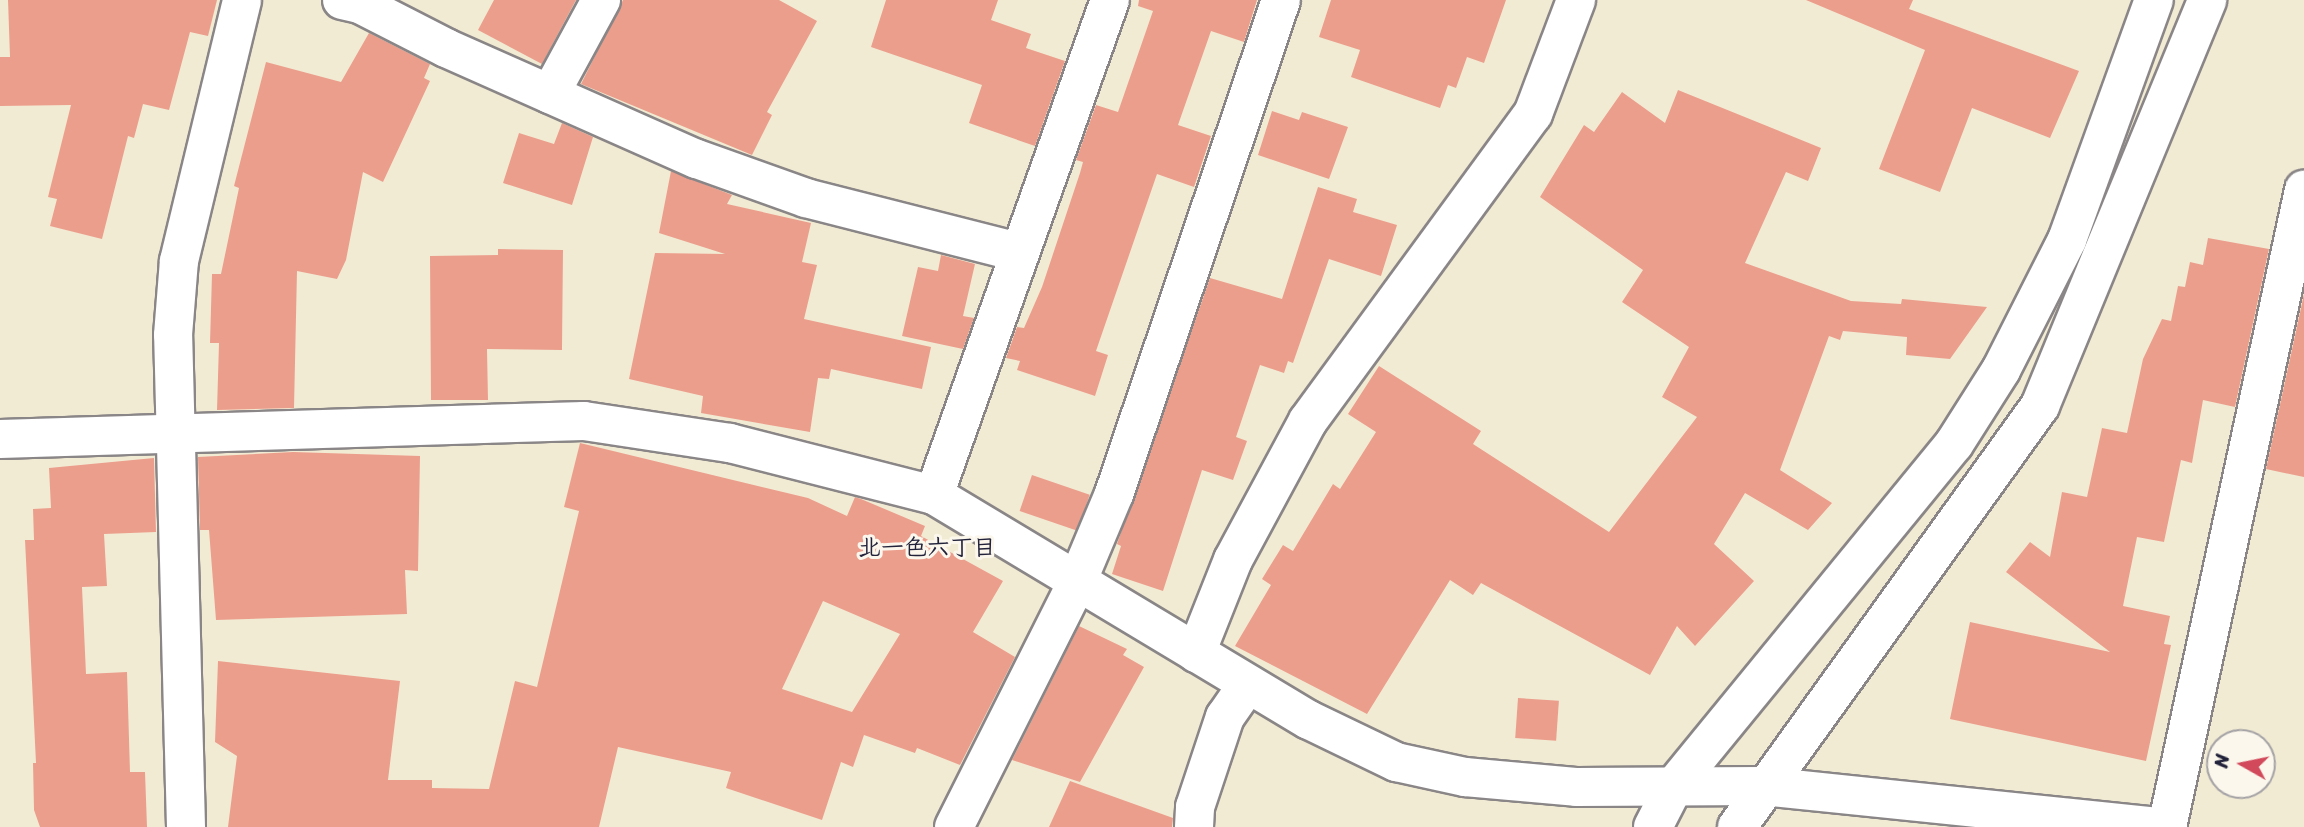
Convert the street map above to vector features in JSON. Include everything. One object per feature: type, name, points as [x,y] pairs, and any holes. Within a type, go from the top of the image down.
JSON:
[{"type":"street","points":[[186,827],[173,435],[178,261],[242,0]]},
{"type":"street","points":[[342,0],[360,4],[550,94],[696,159],[806,198],[1018,252]]},
{"type":"street","points":[[550,94],[601,0]]},
{"type":"street","points":[[933,495],[1110,0]]},
{"type":"street","points":[[954,827],[1077,582],[1114,494],[1281,0]]},
{"type":"street","points":[[1196,653],[1234,560],[1308,421],[1533,114],[1576,0]]},
{"type":"street","points":[[1653,827],[1674,786],[1954,444],[2001,370],[2067,240],[2154,0]]},
{"type":"street","points":[[1737,827],[1763,786],[2040,406],[2207,0]]},
{"type":"street","points":[[0,439],[584,421],[730,443],[933,495],[1309,720],[1396,762],[1465,777],[1576,787],[1763,786],[2165,827],[2304,191]]},
{"type":"street","points":[[1194,827],[1195,807],[1225,717],[1248,684]]},
{"type":"building","points":[[8,0],[217,0],[208,36],[190,32],[169,110],[143,104],[134,138],[128,136],[102,239],[50,226],[57,199],[48,197],[71,105],[0,106],[0,57],[10,57]]},
{"type":"building","points":[[494,0],[576,0],[542,64],[478,30]]},
{"type":"building","points":[[623,0],[779,0],[817,21],[767,112],[772,115],[752,155],[581,84]]},
{"type":"building","points":[[886,0],[998,0],[991,20],[1031,34],[1026,48],[1065,61],[1035,146],[969,123],[982,85],[871,47]]},
{"type":"building","points":[[1139,0],[1257,0],[1244,42],[1211,31],[1178,125],[1211,136],[1194,187],[1157,174],[1096,351],[1108,355],[1095,396],[1017,370],[1020,361],[1006,358],[1017,327],[1024,328],[1042,287],[1080,173],[1083,162],[1076,160],[1096,105],[1118,112],[1153,11],[1138,6]]},
{"type":"building","points":[[1331,0],[1506,0],[1484,63],[1467,57],[1456,88],[1448,85],[1440,108],[1351,77],[1360,50],[1319,37]]},
{"type":"building","points":[[1806,0],[1913,0],[1909,9],[2079,71],[2050,138],[1972,108],[1940,192],[1879,169],[1925,50]]},
{"type":"building","points":[[369,33],[430,64],[424,78],[430,81],[383,182],[363,172],[346,260],[337,279],[297,271],[294,408],[217,410],[219,343],[210,343],[212,274],[221,274],[239,188],[234,186],[266,62],[341,82]]},
{"type":"building","points":[[1678,90],[1821,148],[1808,181],[1786,172],[1745,263],[1851,301],[1901,304],[1902,299],[1987,307],[1950,359],[1906,355],[1907,337],[1843,331],[1840,340],[1829,336],[1780,470],[1832,503],[1808,530],[1745,493],[1714,544],[1754,581],[1695,646],[1677,626],[1650,675],[1481,583],[1473,595],[1450,580],[1367,714],[1235,646],[1271,585],[1262,579],[1283,545],[1293,551],[1333,484],[1340,489],[1376,432],[1348,414],[1379,366],[1481,431],[1473,444],[1609,532],[1697,417],[1662,397],[1689,347],[1622,302],[1643,270],[1540,197],[1584,125],[1594,132],[1622,92],[1665,123]]},
{"type":"building","points":[[1272,111],[1299,120],[1302,112],[1348,127],[1329,179],[1258,155]]},
{"type":"building","points":[[562,123],[593,137],[572,205],[503,183],[519,133],[554,144]]},
{"type":"building","points":[[671,171],[732,195],[727,204],[811,223],[802,262],[817,265],[804,319],[931,347],[922,389],[831,369],[829,379],[818,378],[810,432],[701,413],[703,396],[629,379],[655,253],[725,254],[659,233]]},
{"type":"building","points":[[1318,187],[1357,199],[1353,212],[1397,225],[1381,276],[1329,259],[1293,363],[1288,361],[1284,373],[1260,365],[1236,437],[1247,441],[1233,480],[1202,470],[1163,591],[1112,574],[1121,546],[1117,544],[1210,278],[1282,299]]},
{"type":"building","points":[[2208,238],[2269,249],[2235,407],[2203,400],[2192,463],[2181,460],[2164,542],[2137,537],[2123,606],[2170,616],[2164,644],[2171,645],[2146,761],[1950,719],[1970,622],[2110,652],[2006,572],[2030,542],[2050,557],[2062,492],[2087,497],[2102,428],[2127,433],[2143,359],[2162,319],[2171,321],[2178,286],[2185,287],[2190,262],[2203,265]]},
{"type":"building","points":[[498,249],[563,250],[562,350],[487,349],[488,400],[431,400],[430,256],[498,255]]},
{"type":"building","points":[[941,255],[975,264],[963,316],[974,318],[963,349],[902,336],[918,267],[938,271]]},
{"type":"building","points":[[2304,294],[2304,477],[2266,469]]},
{"type":"building","points":[[580,443],[808,498],[847,516],[855,497],[925,526],[921,536],[1003,581],[973,632],[1015,657],[960,765],[917,748],[915,753],[864,735],[853,767],[841,762],[822,820],[726,788],[731,772],[618,747],[599,827],[228,827],[237,756],[215,742],[218,661],[400,681],[388,780],[432,780],[432,788],[489,789],[515,681],[537,687],[579,511],[564,507]],"holes":[[[823,601],[900,634],[852,712],[782,689]]]},
{"type":"building","points":[[293,452],[420,456],[418,571],[405,570],[407,614],[216,620],[209,530],[200,530],[198,457]]},
{"type":"building","points":[[154,458],[156,532],[104,534],[107,586],[82,587],[86,674],[127,672],[130,772],[145,772],[147,827],[40,827],[34,810],[33,763],[36,763],[25,540],[34,540],[33,509],[51,508],[49,468]]},
{"type":"building","points":[[1032,475],[1090,495],[1077,531],[1020,511]]},
{"type":"building","points":[[1079,626],[1127,649],[1123,655],[1144,667],[1080,782],[1012,760]]},
{"type":"building","points":[[1518,698],[1559,701],[1556,741],[1515,738]]},
{"type":"building","points":[[1070,781],[1173,818],[1172,827],[1049,827]]},
{"type":"district","name":"北一色六丁目","points":[[927,548]]}]
